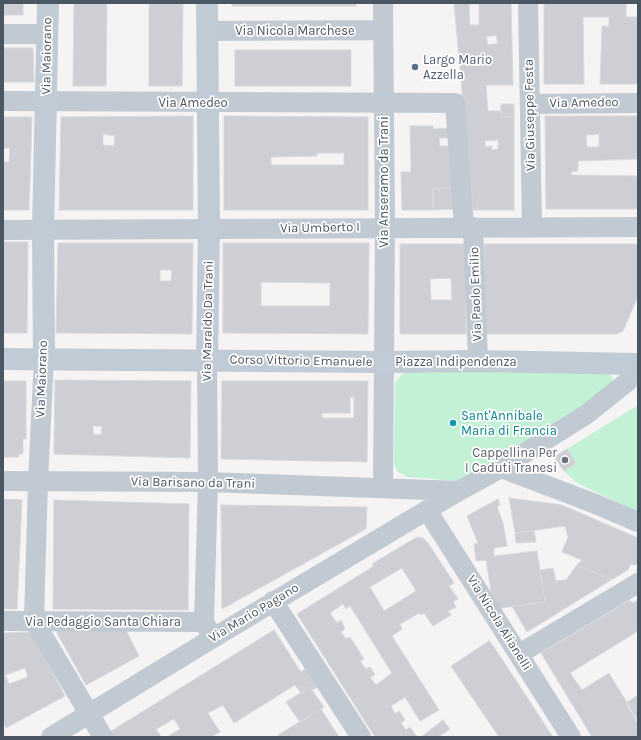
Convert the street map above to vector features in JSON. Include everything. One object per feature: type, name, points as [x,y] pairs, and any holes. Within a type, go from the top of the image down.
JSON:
[{"type":"street","name":"Via Maiorano","points":[[34,621],[38,481],[44,358],[43,231],[48,3]]},
{"type":"street","name":"Via Maraldo Da Trani","points":[[207,3],[209,229],[207,360],[208,630]]},
{"type":"street","name":"Via Anseramo da Trani","points":[[383,3],[385,228],[384,362]]},
{"type":"street","name":"Via Giuseppe Festa","points":[[528,3],[532,227]]},
{"type":"street","name":"Via Nicola Marchese","points":[[207,31],[383,30]]},
{"type":"street","points":[[3,34],[47,34]]},
{"type":"street","name":"Via Amedeo","points":[[3,102],[384,104]]},
{"type":"street","name":"Via Paolo Emilio","points":[[384,104],[455,103],[469,227],[478,361]]},
{"type":"street","name":"Via Amedeo","points":[[530,104],[638,103]]},
{"type":"street","name":"Via Umberto I","points":[[3,230],[638,227]]},
{"type":"street","name":"Corso Vittorio Emanuele","points":[[3,359],[44,358],[384,362]]},
{"type":"street","name":"Piazza Indipendenza","points":[[383,488],[384,362],[478,361],[638,365]]},
{"type":"street","name":"Piazza Indipendenza","points":[[459,491],[501,468],[587,414],[627,382],[638,365]]},
{"type":"street","points":[[501,468],[638,522]]},
{"type":"street","name":"Via Barisano da Trani","points":[[3,481],[208,482],[383,488]]},
{"type":"street","points":[[383,488],[459,491]]},
{"type":"street","name":"Via Mario Pagano","points":[[52,737],[89,714],[208,630],[273,601],[459,491]]},
{"type":"street","name":"Via Nicola Alianelli","points":[[428,510],[571,737]]},
{"type":"street","points":[[518,654],[638,583]]},
{"type":"street","points":[[273,601],[361,737]]},
{"type":"street","name":"Via Pedaggio Santa Chiara","points":[[3,621],[34,621],[208,630]]},
{"type":"street","points":[[34,621],[103,737]]},
{"type":"green space","points":[[411,370],[603,372],[612,376],[613,383],[607,390],[465,479],[456,481],[408,477],[398,472],[394,465],[395,383],[401,375]]},
{"type":"green space","points":[[638,405],[638,512],[577,483],[564,471],[576,463],[567,449]]},
{"type":"building","points":[[3,3],[23,3],[23,15],[3,15]]},
{"type":"building","points":[[74,3],[107,3],[106,86],[73,86]]},
{"type":"building","points":[[149,3],[183,3],[182,86],[149,86]]},
{"type":"building","points":[[232,3],[356,3],[356,6],[232,6]]},
{"type":"building","points":[[454,3],[511,3],[513,85],[486,85],[488,111],[502,111],[501,117],[514,117],[514,210],[473,210]],"holes":[[[469,4],[479,4],[479,25],[470,25]],[[496,35],[498,43],[488,45],[486,37]],[[498,140],[498,149],[492,150],[492,146],[485,147],[485,141]]]},
{"type":"building","points":[[544,3],[626,3],[626,17],[638,17],[638,84],[600,84],[602,26],[609,26],[609,17],[583,17],[584,84],[544,84]]},
{"type":"building","points":[[3,48],[33,48],[34,82],[3,82]]},
{"type":"building","points":[[235,50],[351,50],[351,86],[235,86]]},
{"type":"building","points":[[501,104],[514,104],[514,117],[501,117]]},
{"type":"building","points":[[193,116],[193,210],[59,210],[61,117]],"holes":[[[103,134],[115,136],[114,146],[103,145]]]},
{"type":"building","points":[[224,116],[368,117],[368,210],[224,210]],"holes":[[[317,153],[344,153],[344,165],[271,165],[271,157],[317,156]]]},
{"type":"building","points":[[545,116],[638,116],[638,159],[578,161],[578,171],[571,172],[571,175],[638,176],[638,209],[546,209]],"holes":[[[599,134],[599,147],[587,147],[586,135]]]},
{"type":"building","points":[[3,117],[32,117],[29,210],[3,210],[3,162],[9,162],[10,148],[3,148]]},
{"type":"building","points":[[410,126],[433,126],[433,129],[449,128],[449,138],[439,138],[440,146],[451,146],[457,188],[433,189],[433,210],[402,210],[401,172],[411,172]]},
{"type":"building","points":[[457,188],[458,209],[433,210],[433,189]]},
{"type":"building","points":[[3,242],[28,242],[27,333],[3,333]]},
{"type":"building","points":[[58,243],[193,243],[192,334],[56,333]],"holes":[[[160,270],[172,270],[171,281],[160,281]]]},
{"type":"building","points":[[223,243],[369,243],[368,334],[223,333]],"holes":[[[261,282],[330,283],[330,306],[261,306]]]},
{"type":"building","points":[[400,244],[465,244],[466,334],[400,334]],"holes":[[[451,278],[452,300],[431,300],[430,279]]]},
{"type":"building","points":[[484,244],[638,244],[638,296],[623,331],[617,334],[486,334]]},
{"type":"building","points":[[55,380],[191,381],[190,458],[54,454]],"holes":[[[93,426],[102,426],[101,435],[93,434]]]},
{"type":"building","points":[[3,381],[26,381],[26,439],[23,439],[23,454],[19,454],[19,457],[3,457]]},
{"type":"building","points":[[222,381],[368,381],[367,462],[221,459]],"holes":[[[350,397],[354,397],[354,418],[322,418],[322,413],[350,413]]]},
{"type":"building","name":"Cappellina Per I Caduti Tranesi","points":[[567,449],[576,463],[564,471],[554,457]]},
{"type":"building","points":[[509,498],[562,505],[638,538],[638,563],[635,565],[631,564],[628,570],[611,580],[577,565],[582,560],[562,552],[568,537],[565,526],[515,533]]},
{"type":"building","points":[[3,499],[22,500],[17,609],[3,609]]},
{"type":"building","points":[[498,499],[500,505],[497,507],[503,523],[507,546],[494,548],[494,556],[537,551],[545,602],[494,609],[486,560],[476,561],[474,544],[478,543],[467,516]]},
{"type":"building","points":[[54,500],[189,504],[188,610],[53,609]]},
{"type":"building","points":[[221,505],[367,507],[366,529],[222,609]]},
{"type":"building","points":[[534,530],[536,542],[516,543],[515,533]]},
{"type":"building","points":[[417,537],[423,538],[428,543],[454,583],[449,586],[458,599],[453,602],[456,607],[448,611],[451,615],[433,626],[424,613],[421,615],[419,613],[400,624],[402,629],[392,636],[439,710],[420,721],[405,697],[391,706],[395,714],[399,711],[405,720],[401,723],[406,730],[410,727],[417,737],[375,737],[297,614],[374,566],[372,564]],"holes":[[[402,568],[416,591],[384,611],[370,587]],[[343,604],[346,609],[350,606],[392,673],[376,685],[370,677],[375,675],[370,667],[366,669],[360,661],[364,659],[350,637],[346,639],[341,632],[345,629],[341,620],[337,623],[330,613]]]},
{"type":"building","points":[[577,565],[611,580],[527,632],[512,606],[545,602],[540,570],[553,568],[556,581],[566,580]]},
{"type":"building","points":[[630,600],[633,603],[638,600],[638,631],[570,673],[582,690],[609,673],[638,721],[638,737],[592,737],[541,653]]},
{"type":"building","points":[[57,630],[126,630],[139,656],[86,685],[57,633]]},
{"type":"building","points":[[274,630],[301,672],[311,665],[323,683],[313,690],[310,687],[301,693],[295,685],[234,723],[223,705],[208,713],[220,732],[211,737],[167,737],[180,729],[174,719],[156,729],[161,737],[110,737],[108,733]]},
{"type":"building","points":[[31,632],[65,696],[6,728],[3,721],[3,633]],"holes":[[[25,668],[28,677],[9,684],[5,675]]]},
{"type":"building","points":[[489,641],[553,737],[499,737],[451,666]]},
{"type":"building","points":[[310,687],[324,707],[300,722],[286,702]]},
{"type":"building","points":[[638,695],[638,721],[637,722],[626,703]]},
{"type":"building","points":[[321,709],[339,737],[279,737],[278,735]]},
{"type":"building","points":[[443,720],[450,729],[438,737],[421,737]]},
{"type":"place","name":"Largo Mario Azzella","points":[[415,67]]},
{"type":"place","name":"Sant'Annibale Maria di Francia","points":[[453,423]]},
{"type":"place","name":"Cappellina Per I Caduti Tranesi","points":[[565,460]]}]
